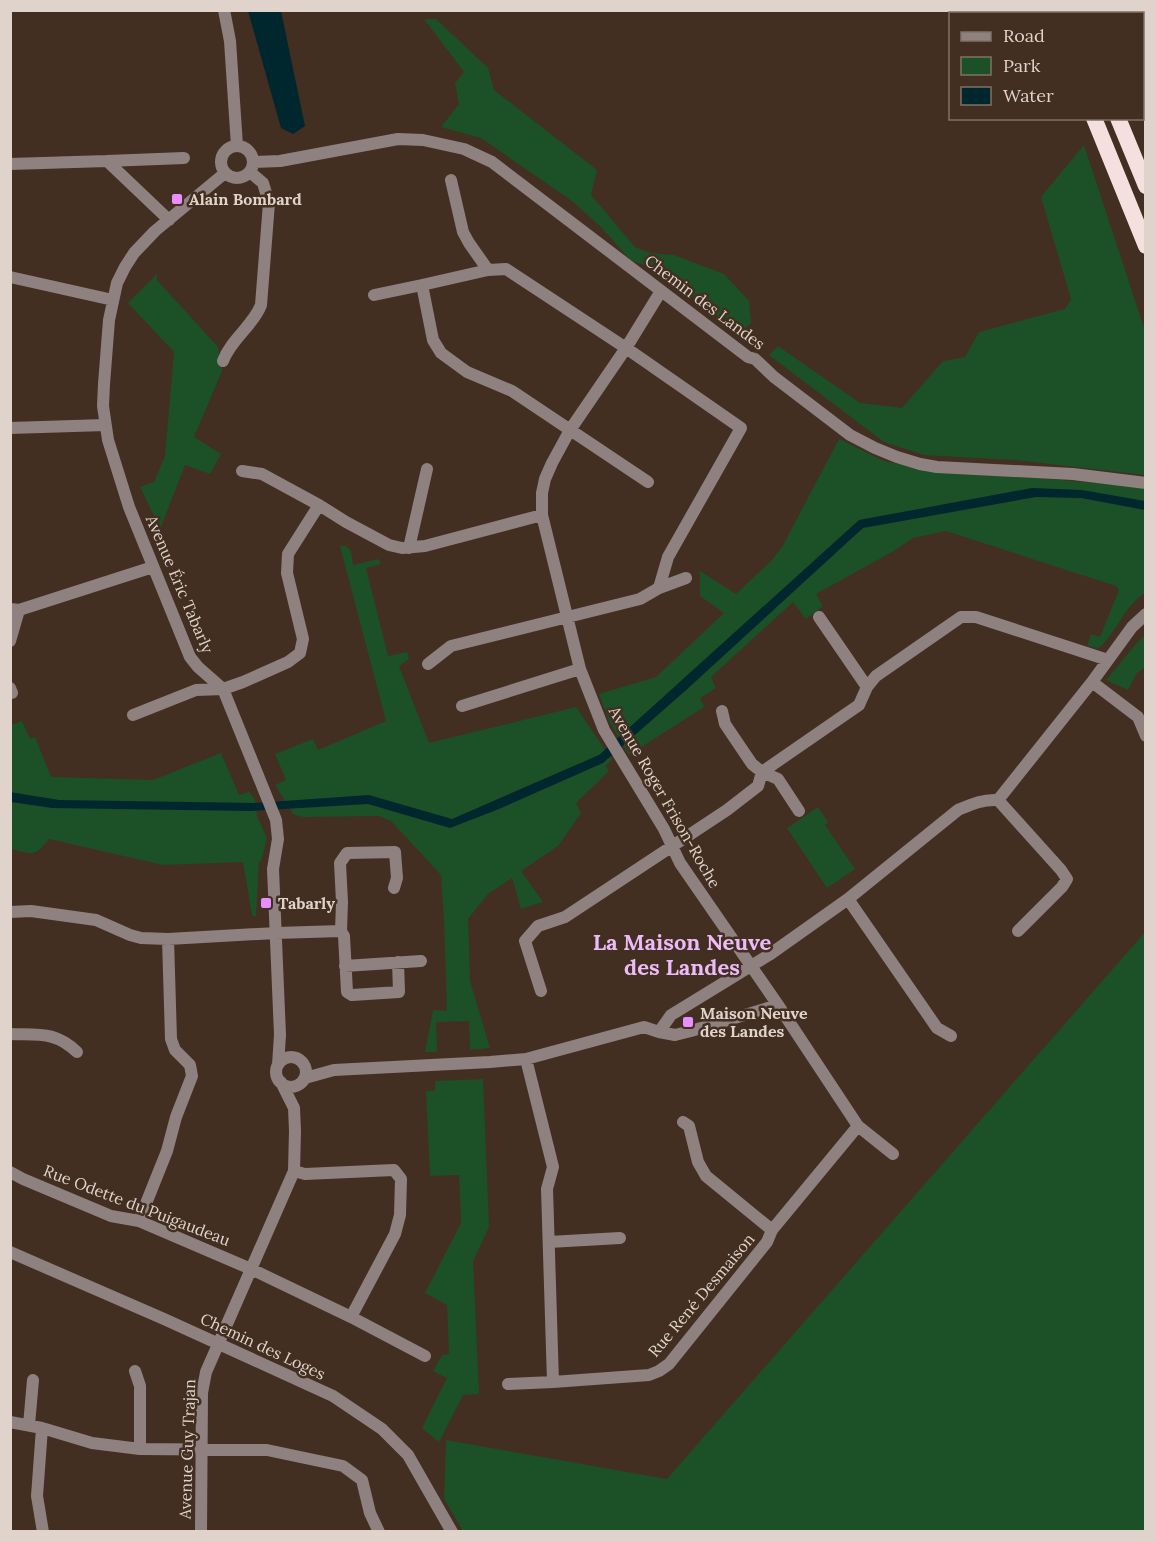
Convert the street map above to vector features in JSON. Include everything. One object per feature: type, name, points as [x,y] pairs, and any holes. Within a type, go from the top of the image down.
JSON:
[{"type":"highway","points":[[1095,120],[1146,246]]},
{"type":"highway","points":[[1119,120],[1146,186]]},
{"type":"street","points":[[224,10],[230,41],[237,146]]},
{"type":"street","name":"Chemin des Landes","points":[[252,167],[398,138],[423,140],[464,149],[492,162],[748,357],[755,360],[850,435],[875,448],[920,464],[937,467],[1073,474],[1146,483]]},
{"type":"street","points":[[223,361],[227,350],[257,314],[261,305],[269,203],[263,183],[252,167],[250,152],[237,146],[228,148],[221,156],[220,165],[225,173],[233,178],[247,175],[252,167]]},
{"type":"street","points":[[10,164],[184,158]]},
{"type":"street","points":[[106,161],[169,220]]},
{"type":"street","name":"Avenue Éric Tabarly","points":[[225,173],[155,231],[134,254],[117,283],[109,320],[103,406],[108,440],[129,507],[190,657],[224,689],[276,820],[278,839],[273,869],[280,1035],[277,1074],[294,1108]]},
{"type":"street","points":[[451,180],[463,231],[468,243],[488,270]]},
{"type":"street","points":[[374,295],[488,270],[506,269],[626,348],[741,428],[668,557],[659,588]]},
{"type":"street","points":[[10,277],[113,300]]},
{"type":"street","points":[[422,285],[433,340],[441,353],[467,372],[512,391],[648,482]]},
{"type":"street","name":"Avenue Roger Frison-Roche","points":[[661,291],[626,348],[570,430],[545,479],[542,493],[543,515],[580,669],[604,730],[673,845],[681,863],[858,1126],[892,1154]]},
{"type":"street","points":[[10,428],[105,425]]},
{"type":"street","points":[[409,548],[427,469]]},
{"type":"street","points":[[242,471],[262,474],[389,544],[409,548],[425,546],[543,515]]},
{"type":"street","points":[[133,715],[196,690],[224,689],[243,682],[288,662],[300,653],[303,639],[287,573],[288,554],[319,505]]},
{"type":"street","points":[[10,641],[15,610],[153,567]]},
{"type":"street","points":[[428,664],[451,646],[640,599],[659,588],[686,579]]},
{"type":"street","points":[[998,800],[1092,682],[1132,627],[1146,614]]},
{"type":"street","points":[[819,617],[867,687]]},
{"type":"street","points":[[541,992],[525,941],[538,926],[565,917],[727,810],[758,786],[762,772],[859,705],[867,687],[876,676],[961,617],[976,617],[1108,660]]},
{"type":"street","points":[[462,706],[580,669]]},
{"type":"street","points":[[1092,682],[1138,717],[1146,736]]},
{"type":"street","points":[[722,711],[725,724],[752,764],[762,772],[778,779],[799,811]]},
{"type":"street","points":[[659,1032],[671,1015],[751,966],[848,899],[958,810],[977,802],[998,800],[1067,879],[1062,887],[1018,931]]},
{"type":"street","points":[[394,888],[397,878],[395,852],[346,853],[340,863],[341,932],[344,936],[347,992],[352,995],[399,992],[398,962]]},
{"type":"street","points":[[848,899],[937,1028],[951,1036]]},
{"type":"street","points":[[10,912],[32,911],[96,920],[141,938],[168,939],[341,932]]},
{"type":"street","points":[[139,1221],[167,1151],[176,1117],[192,1076],[190,1065],[175,1050],[171,1039],[168,939]]},
{"type":"street","points":[[345,966],[421,961]]},
{"type":"street","points":[[281,1082],[290,1086],[298,1085],[303,1080],[334,1070],[526,1059],[644,1027],[675,1035],[778,1005]]},
{"type":"street","points":[[10,1034],[52,1035],[68,1043],[77,1052]]},
{"type":"street","name":"Avenue Éric Tabarly","points":[[251,1269],[294,1171],[294,1108],[306,1074],[305,1065],[280,1035]]},
{"type":"street","points":[[278,1065],[285,1058],[294,1057],[334,1070]]},
{"type":"street","points":[[526,1059],[553,1167],[547,1189],[553,1382]]},
{"type":"street","points":[[683,1122],[689,1126],[698,1162],[706,1176],[772,1230]]},
{"type":"street","name":"Rue René Desmaison","points":[[508,1384],[649,1375],[669,1364],[767,1242],[772,1230],[858,1126]]},
{"type":"street","points":[[294,1171],[305,1174],[394,1170],[401,1179],[400,1215],[395,1234],[351,1317]]},
{"type":"street","name":"Rue Odette du Puigaudeau","points":[[10,1172],[111,1216],[139,1221],[251,1269],[425,1356]]},
{"type":"street","points":[[549,1242],[620,1238]]},
{"type":"street","name":"Chemin des Loges","points":[[10,1252],[333,1396],[382,1429],[410,1457],[452,1532]]},
{"type":"street","name":"Avenue Guy Trajan","points":[[201,1532],[202,1393],[206,1372],[217,1344],[251,1269]]},
{"type":"street","points":[[135,1371],[140,1386],[140,1449]]},
{"type":"street","points":[[29,1425],[33,1380]]},
{"type":"street","points":[[10,1422],[42,1428],[92,1443],[140,1449],[267,1450],[343,1466],[362,1480],[370,1513],[379,1532]]},
{"type":"street","points":[[42,1428],[37,1496],[43,1532]]},
{"type":"green space","points":[[424,19],[436,19],[488,68],[494,90],[597,170],[591,195],[635,247],[650,253],[674,255],[724,274],[749,301],[751,323],[744,329],[730,326],[665,273],[630,260],[602,228],[572,201],[481,138],[441,127],[459,104],[455,83],[464,72]]},
{"type":"green space","points":[[1084,145],[1145,331],[1145,475],[1016,460],[924,455],[884,442],[769,355],[778,346],[860,403],[902,408],[943,361],[965,357],[979,332],[1065,309],[1071,299],[1041,197]]},
{"type":"green space","points":[[157,274],[157,280],[218,347],[222,371],[194,437],[221,454],[210,474],[185,465],[159,532],[156,520],[140,487],[154,482],[165,456],[174,352],[128,303]]},
{"type":"green space","points":[[839,439],[884,461],[922,469],[956,474],[1145,487],[1145,593],[1131,605],[1099,648],[1087,646],[1091,634],[1100,637],[1119,590],[1116,586],[946,531],[913,538],[816,594],[823,606],[806,619],[793,602],[711,677],[716,688],[700,698],[704,707],[629,755],[609,721],[599,694],[656,677],[724,613],[700,596],[700,571],[736,594],[771,561],[782,547]]},
{"type":"green space","points":[[340,546],[346,546],[351,551],[353,565],[378,559],[381,564],[366,568],[388,656],[407,652],[409,659],[399,666],[429,743],[576,707],[612,760],[605,766],[609,771],[576,803],[581,813],[558,846],[521,871],[543,902],[521,909],[512,878],[488,894],[468,919],[470,981],[490,1048],[470,1050],[469,1021],[436,1022],[437,1052],[425,1052],[433,1010],[447,1011],[441,875],[391,821],[379,816],[304,817],[294,815],[275,785],[286,780],[275,754],[313,739],[318,750],[386,721]]},
{"type":"green space","points":[[1145,635],[1145,667],[1137,673],[1128,690],[1106,680],[1136,644]]},
{"type":"green space","points":[[22,721],[30,739],[35,737],[51,777],[153,780],[221,753],[239,795],[249,792],[255,799],[257,816],[267,838],[261,861],[259,861],[256,917],[252,915],[243,862],[163,865],[49,839],[33,853],[11,849],[11,725]]},
{"type":"green space","points":[[818,807],[828,822],[825,825],[855,869],[827,888],[787,828]]},
{"type":"green space","points":[[1145,932],[1145,1531],[463,1531],[444,1499],[446,1440],[667,1479]]},
{"type":"green space","points":[[483,1079],[489,1227],[473,1261],[479,1394],[463,1395],[439,1442],[422,1428],[447,1378],[433,1371],[442,1355],[449,1354],[447,1305],[425,1293],[461,1223],[459,1175],[430,1176],[426,1091],[435,1091],[435,1081]]},
{"type":"water","points":[[248,11],[281,11],[305,126],[293,134],[281,128]]},
{"type":"water","points":[[1032,488],[1082,490],[1145,501],[1145,510],[1081,498],[1036,497],[863,528],[603,763],[450,828],[368,804],[251,811],[52,808],[11,802],[10,792],[59,800],[255,803],[369,795],[452,819],[599,755],[859,520]]},
{"type":"place","name":"Alain Bombard","points":[[177,199]]},
{"type":"place","name":"Tabarly","points":[[266,903]]},
{"type":"place","name":"Maison Neuve des Landes","points":[[688,1022]]},
{"type":"district","name":"La Maison Neuve des Landes","points":[[682,954]]}]
